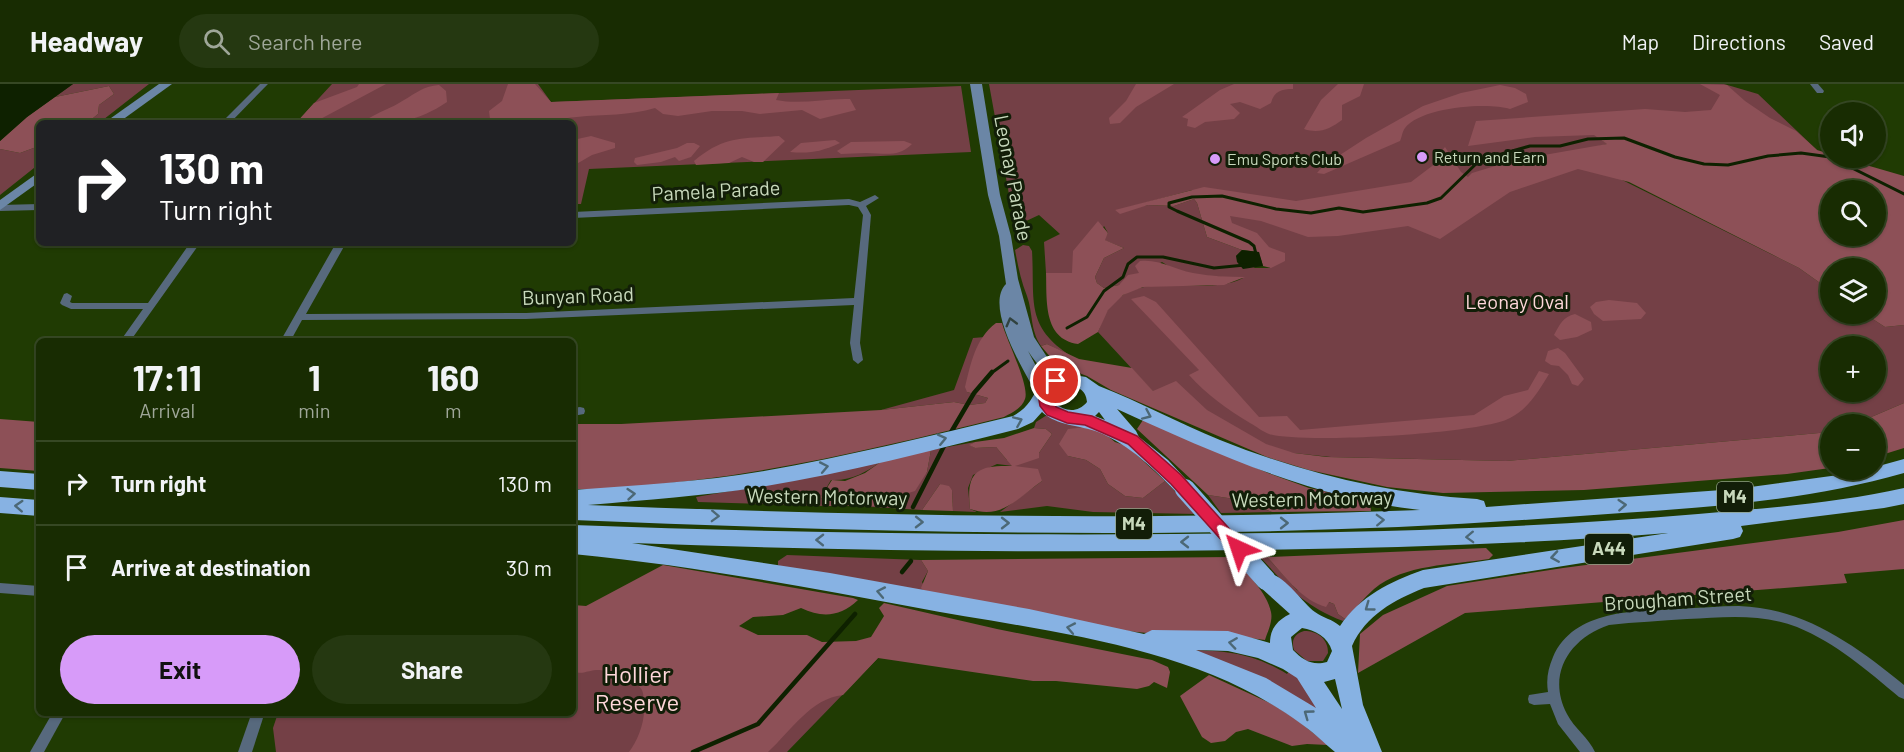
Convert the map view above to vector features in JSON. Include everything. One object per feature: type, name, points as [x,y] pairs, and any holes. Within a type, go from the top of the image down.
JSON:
[{"type":"highway","points":[[576,498],[732,483],[827,467],[986,430],[1018,422],[1027,417],[1044,397],[1046,389],[1056,381],[1070,379],[1084,382],[1128,431],[1132,440]]},
{"type":"highway","points":[[1076,418],[1089,413],[1093,408],[1095,394]]},
{"type":"highway","name":"M4","points":[[1095,394],[1229,451],[1271,467],[1334,486],[1378,495],[1474,507],[1518,506],[1564,509]]},
{"type":"highway","points":[[1044,397],[1052,411],[1102,425],[1132,440],[1185,489],[1266,580],[1296,604],[1308,619]]},
{"type":"highway","name":"Western Motorway","points":[[576,512],[892,522],[1321,522],[1518,514],[1795,490],[1904,466]]},
{"type":"highway","points":[[0,479],[36,482]]},
{"type":"highway","name":"M4","points":[[576,533],[879,541],[1281,541],[1528,535],[1660,527],[1813,512],[1904,496]]},
{"type":"highway","points":[[0,505],[36,507]]},
{"type":"highway","name":"A44","points":[[1297,667],[1318,674],[1330,672],[1338,665],[1347,629],[1360,613],[1389,594],[1423,579],[1740,530],[1858,515],[1904,506]]},
{"type":"highway","points":[[576,546],[692,561],[844,585],[1128,639],[1228,672],[1270,690],[1309,714],[1352,752]]},
{"type":"highway","points":[[1266,580],[1286,626]]},
{"type":"highway","points":[[1357,752],[1280,642],[1282,630],[1296,620],[1308,619],[1329,628],[1342,651],[1343,670],[1361,732],[1371,752]]},
{"type":"highway","points":[[1128,639],[1228,642],[1261,650],[1297,667]]},
{"type":"street","points":[[114,120],[166,84]]},
{"type":"street","points":[[228,120],[264,84]]},
{"type":"street","name":"Leonay Parade","points":[[976,84],[991,180],[1005,236],[1011,279],[1027,338],[1034,351],[1049,368],[1070,379]]},
{"type":"street","points":[[1814,84],[1820,91]]},
{"type":"street","points":[[0,207],[36,178]]},
{"type":"street","points":[[858,360],[855,343],[867,215],[861,206],[875,198]]},
{"type":"street","name":"Pamela Parade","points":[[576,215],[849,202],[861,206]]},
{"type":"street","points":[[0,207],[36,207]]},
{"type":"street","points":[[127,338],[193,246]]},
{"type":"street","points":[[287,338],[339,246]]},
{"type":"street","name":"Leonay Parade","points":[[1011,279],[1007,297],[1008,315],[1017,343],[1044,397]]},
{"type":"street","points":[[67,296],[65,303],[71,306],[151,306]]},
{"type":"street","name":"Bunyan Road","points":[[299,317],[526,316],[859,301]]},
{"type":"street","points":[[0,588],[36,591]]},
{"type":"street","name":"Brougham Street","points":[[1588,752],[1565,722],[1555,698],[1555,676],[1559,656],[1569,641],[1590,625],[1619,618],[1737,611],[1774,615],[1815,629],[1858,656],[1904,693]]},
{"type":"street","points":[[1534,699],[1555,698]]},
{"type":"street","points":[[37,752],[58,716]]},
{"type":"street","points":[[245,752],[258,716]]},
{"type":"green space","points":[[73,84],[149,84],[103,120],[91,120],[98,114],[99,105],[114,94],[109,86],[55,97]]},
{"type":"green space","points":[[332,84],[538,84],[551,102],[961,86],[971,152],[589,169],[581,204],[576,204],[576,120],[299,120]]},
{"type":"green space","name":"Leonay Oval","points":[[989,84],[1724,84],[1758,94],[1817,150],[1603,141],[1608,144],[1568,153],[1799,268],[1820,283],[1820,324],[1880,324],[1885,327],[1904,325],[1904,403],[1878,414],[1820,414],[1820,433],[1506,461],[1331,457],[1266,450],[1159,398],[1098,332],[1107,311],[1120,297],[1135,289],[1171,285],[1209,286],[1227,284],[1243,278],[1191,274],[1162,262],[1119,285],[1104,288],[1097,283],[1095,277],[1104,258],[1124,248],[1104,240],[1108,233],[1104,226],[1073,273],[1046,273],[1044,242],[1060,234],[1039,215],[1024,222],[1014,222]],"holes":[[[1192,190],[1270,267],[1255,268],[1236,256],[1242,250],[1207,237],[1194,199],[1174,206],[1148,205],[1115,211]]]},
{"type":"green space","points":[[36,147],[36,166],[0,195],[0,149],[20,153]]},
{"type":"green space","points":[[1023,245],[1029,246],[1032,251],[1035,311],[1039,323],[1056,345],[1071,356],[1047,344],[1041,346],[1037,340],[1015,250]]},
{"type":"green space","points":[[985,337],[967,392],[988,398],[985,403],[969,405],[954,402],[881,410],[954,390],[973,338]]},
{"type":"green space","points":[[1047,415],[1093,426],[1068,456],[1086,460],[1100,469],[1108,484],[1125,496],[1143,498],[1165,481],[1197,514],[1093,512],[1047,506],[1000,512],[1042,481],[1013,466],[997,464],[973,475],[968,488],[970,509],[977,512],[953,511],[952,490],[940,484],[922,510],[857,506],[881,505],[892,498],[903,497],[927,472],[931,450],[975,442],[970,445],[975,448],[996,447],[1007,460],[1039,453],[1052,434],[1046,429],[1034,428],[1036,422]]},
{"type":"green space","points":[[882,461],[852,477],[831,480],[821,497],[825,506],[698,502],[696,497],[806,478]]},
{"type":"green space","points":[[1208,495],[1241,500],[1272,512],[1221,513]]},
{"type":"green space","points":[[787,555],[921,560],[928,571],[922,582],[928,594],[784,568],[778,565],[778,561]]},
{"type":"green space","points":[[1267,557],[1297,590],[1334,604],[1338,614],[1345,619],[1343,621],[1317,609],[1298,595],[1261,558]]},
{"type":"green space","name":"Hollier Reserve","points":[[576,616],[878,658],[787,752],[276,752],[273,728],[277,716],[576,716]]},
{"type":"green space","points":[[1304,631],[1318,634],[1324,640],[1328,653],[1323,661],[1307,661],[1294,650],[1294,638]]},
{"type":"green space","points":[[1189,650],[1240,654],[1287,674],[1289,671],[1297,677],[1322,711]]},
{"type":"shaded area","points":[[0,84],[73,84],[27,117],[0,141]]},
{"type":"shaded area","points":[[359,84],[386,84],[319,120],[299,120],[314,103],[357,87]]},
{"type":"shaded area","points":[[508,84],[535,84],[551,102],[779,93],[776,100],[804,102],[850,99],[856,110],[820,119],[802,110],[760,114],[742,111],[712,111],[678,116],[663,114],[655,108],[557,120],[490,119],[489,111],[502,101]]},
{"type":"shaded area","points":[[1136,84],[1174,84],[1136,107],[1120,123],[1110,124],[1109,118],[1126,101]]},
{"type":"shaded area","points":[[1234,84],[1293,84],[1293,89],[1279,92],[1271,103],[1260,109],[1240,102],[1230,104],[1240,113],[1234,119],[1205,122],[1195,128],[1187,126],[1188,119],[1182,117],[1220,90]]},
{"type":"shaded area","points":[[1338,84],[1364,84],[1360,96],[1342,105],[1342,120],[1324,130],[1304,129],[1321,100]]},
{"type":"shaded area","points":[[1700,84],[1727,85],[1745,101],[1770,118],[1796,131],[1820,151],[1820,168],[1876,168],[1904,176],[1904,325],[1885,327],[1880,324],[1886,324],[1886,258],[1820,258],[1820,283],[1799,268],[1629,182],[1578,169],[1510,192],[1440,239],[1408,226],[1338,236],[1308,237],[1261,221],[1230,216],[1232,223],[1257,233],[1269,247],[1285,253],[1285,261],[1271,268],[1263,266],[1259,252],[1242,250],[1207,237],[1194,199],[1174,206],[1148,205],[1120,214],[1115,210],[1204,187],[1296,201],[1411,182],[1440,160],[1437,157],[1445,147],[1461,172],[1468,177],[1472,173],[1515,160],[1607,144],[1594,135],[1535,137],[1468,146],[1476,121],[1645,109],[1685,112],[1711,110],[1720,95]]},
{"type":"shaded area","points":[[439,85],[446,91],[447,102],[426,114],[407,120],[366,120],[420,90]]},
{"type":"shaded area","points":[[1500,85],[1515,88],[1526,94],[1528,102],[1510,109],[1471,106],[1425,115],[1405,128],[1400,141],[1324,174],[1317,173],[1323,166],[1366,138],[1423,106],[1461,93]]},
{"type":"shaded area","points":[[109,86],[114,94],[99,105],[98,114],[91,120],[36,120],[36,147],[20,153],[0,149],[0,141],[27,117],[55,97]]},
{"type":"shaded area","points":[[591,136],[615,143],[615,148],[592,155],[576,164],[576,139]]},
{"type":"shaded area","points":[[779,136],[785,141],[763,162],[754,162],[742,157],[729,163],[696,165],[694,161],[725,142],[744,138]]},
{"type":"shaded area","points":[[835,140],[840,143],[822,150],[804,153],[790,152],[801,143]]},
{"type":"shaded area","points":[[904,141],[912,144],[901,151],[890,154],[841,154],[837,151],[851,142]]},
{"type":"shaded area","points":[[687,143],[700,146],[691,157],[679,161],[675,157],[661,162],[637,165],[634,162],[635,158],[677,148]]},
{"type":"shaded area","points":[[1098,221],[1108,233],[1105,240],[1124,248],[1104,258],[1095,277],[1097,283],[1104,288],[1119,285],[1128,275],[1139,273],[1135,266],[1140,261],[1154,261],[1199,274],[1245,277],[1224,285],[1143,287],[1123,295],[1108,310],[1098,332],[1078,344],[1067,341],[1058,335],[1049,317],[1046,273],[1072,273],[1073,251]]},
{"type":"shaded area","points":[[1242,250],[1259,252],[1263,266],[1243,269],[1237,262],[1236,256]]},
{"type":"shaded area","points":[[1144,296],[1156,302],[1259,417],[1287,416],[1300,430],[1474,415],[1504,396],[1528,390],[1539,371],[1549,374],[1528,405],[1510,418],[1493,424],[1430,433],[1352,438],[1288,437],[1269,434],[1218,401],[1189,375],[1199,370],[1131,299]]},
{"type":"shaded area","points":[[1609,300],[1637,303],[1646,313],[1641,319],[1603,321],[1594,314],[1590,307],[1596,302]]},
{"type":"shaded area","points":[[1575,314],[1591,322],[1592,330],[1577,337],[1560,340],[1554,335],[1558,328],[1565,319]]},
{"type":"shaded area","points":[[996,323],[1002,323],[1026,393],[1022,405],[1004,417],[813,461],[735,475],[650,485],[576,489],[576,424],[621,424],[881,410],[954,402],[969,405],[985,403],[988,398],[967,392],[965,387],[972,360],[983,336]]},
{"type":"shaded area","points":[[1047,344],[1079,359],[1132,368],[1153,391],[1176,381],[1207,410],[1266,444],[1294,453],[1327,457],[1506,461],[1820,433],[1820,469],[1584,490],[1443,493],[1387,487],[1309,470],[1267,457],[1111,390],[1087,376],[1057,365],[1041,346]]},
{"type":"shaded area","points":[[1558,348],[1565,353],[1584,379],[1578,386],[1572,384],[1568,375],[1559,366],[1545,361],[1548,351]]},
{"type":"shaded area","points":[[1904,403],[1904,448],[1886,454],[1886,414],[1878,414]]},
{"type":"shaded area","points":[[0,419],[36,422],[36,471],[0,468]]},
{"type":"shaded area","points":[[1143,420],[1309,488],[1370,501],[1371,511],[1272,512],[1241,500],[1208,495],[1137,429]]},
{"type":"shaded area","points":[[1086,427],[1100,430],[1115,442],[1127,446],[1165,481],[1143,498],[1125,496],[1108,484],[1100,469],[1086,460],[1068,456],[1059,444],[1068,429]]},
{"type":"shaded area","points":[[1034,428],[1046,429],[1052,434],[1039,453],[1039,458],[1015,466],[1038,469],[1042,481],[1009,506],[991,512],[970,509],[970,487],[976,473],[990,467],[1012,466],[996,447],[975,448],[969,445],[1004,438]]},
{"type":"shaded area","points":[[931,450],[927,472],[915,491],[892,498],[881,506],[825,506],[821,497],[832,480],[845,481],[865,473],[882,461]]},
{"type":"shaded area","points":[[940,484],[949,486],[952,490],[953,511],[922,510]]},
{"type":"shaded area","points":[[1904,520],[1904,569],[1844,574],[1847,583],[1465,613],[1358,673],[1360,634],[1383,615],[1447,586],[1563,568],[1838,532]]},
{"type":"shaded area","points":[[1486,548],[1493,555],[1489,559],[1414,570],[1386,581],[1374,589],[1345,619],[1338,614],[1334,604],[1329,602],[1326,607],[1317,604],[1301,593],[1267,557]]},
{"type":"shaded area","points":[[1233,557],[1255,583],[1269,605],[1271,619],[1265,640],[1127,631],[928,594],[921,588],[928,571],[921,560]]},
{"type":"shaded area","points":[[663,565],[858,600],[838,613],[816,613],[801,608],[783,615],[753,617],[739,626],[758,635],[807,635],[822,642],[856,641],[871,637],[884,616],[879,608],[884,603],[997,629],[1152,660],[1168,667],[1170,672],[1167,688],[1154,682],[1137,689],[1033,681],[878,658],[843,695],[831,697],[811,709],[768,752],[629,752],[642,725],[644,701],[642,690],[628,679],[607,671],[576,672],[576,605],[586,606]]},
{"type":"shaded area","points":[[1209,675],[1272,704],[1296,719],[1328,745],[1292,746],[1248,729],[1236,732],[1225,741],[1211,743],[1202,737],[1180,696]]},
{"type":"waterway","points":[[1256,254],[1254,246],[1249,242],[1177,211],[1169,207],[1169,203],[1192,197],[1222,196],[1276,209],[1311,213],[1339,208],[1363,212],[1427,203],[1441,198],[1480,160],[1530,146],[1560,146],[1588,139],[1624,138],[1675,157],[1704,164],[1728,165],[1768,156],[1801,153],[1820,156]]},
{"type":"waterway","points":[[1852,168],[1904,194]]},
{"type":"waterway","points":[[1067,328],[1087,317],[1104,291],[1123,277],[1128,264],[1137,257],[1163,257],[1214,268],[1245,265]]},
{"type":"waterway","points":[[991,373],[1008,361]]},
{"type":"waterway","points":[[950,434],[974,393],[991,373]]},
{"type":"waterway","points":[[913,507],[945,444]]},
{"type":"waterway","points":[[902,572],[911,561]]},
{"type":"waterway","points":[[693,752],[758,724],[855,614]]},
{"type":"place","name":"Return and Earn","points":[[1422,157]]},
{"type":"place","name":"Emu Sports Club","points":[[1215,159]]},
{"type":"route","points":[[1056,381],[1050,384],[1044,394],[1047,406],[1052,411],[1059,415],[1102,425],[1132,440],[1167,470],[1239,549]]}]
